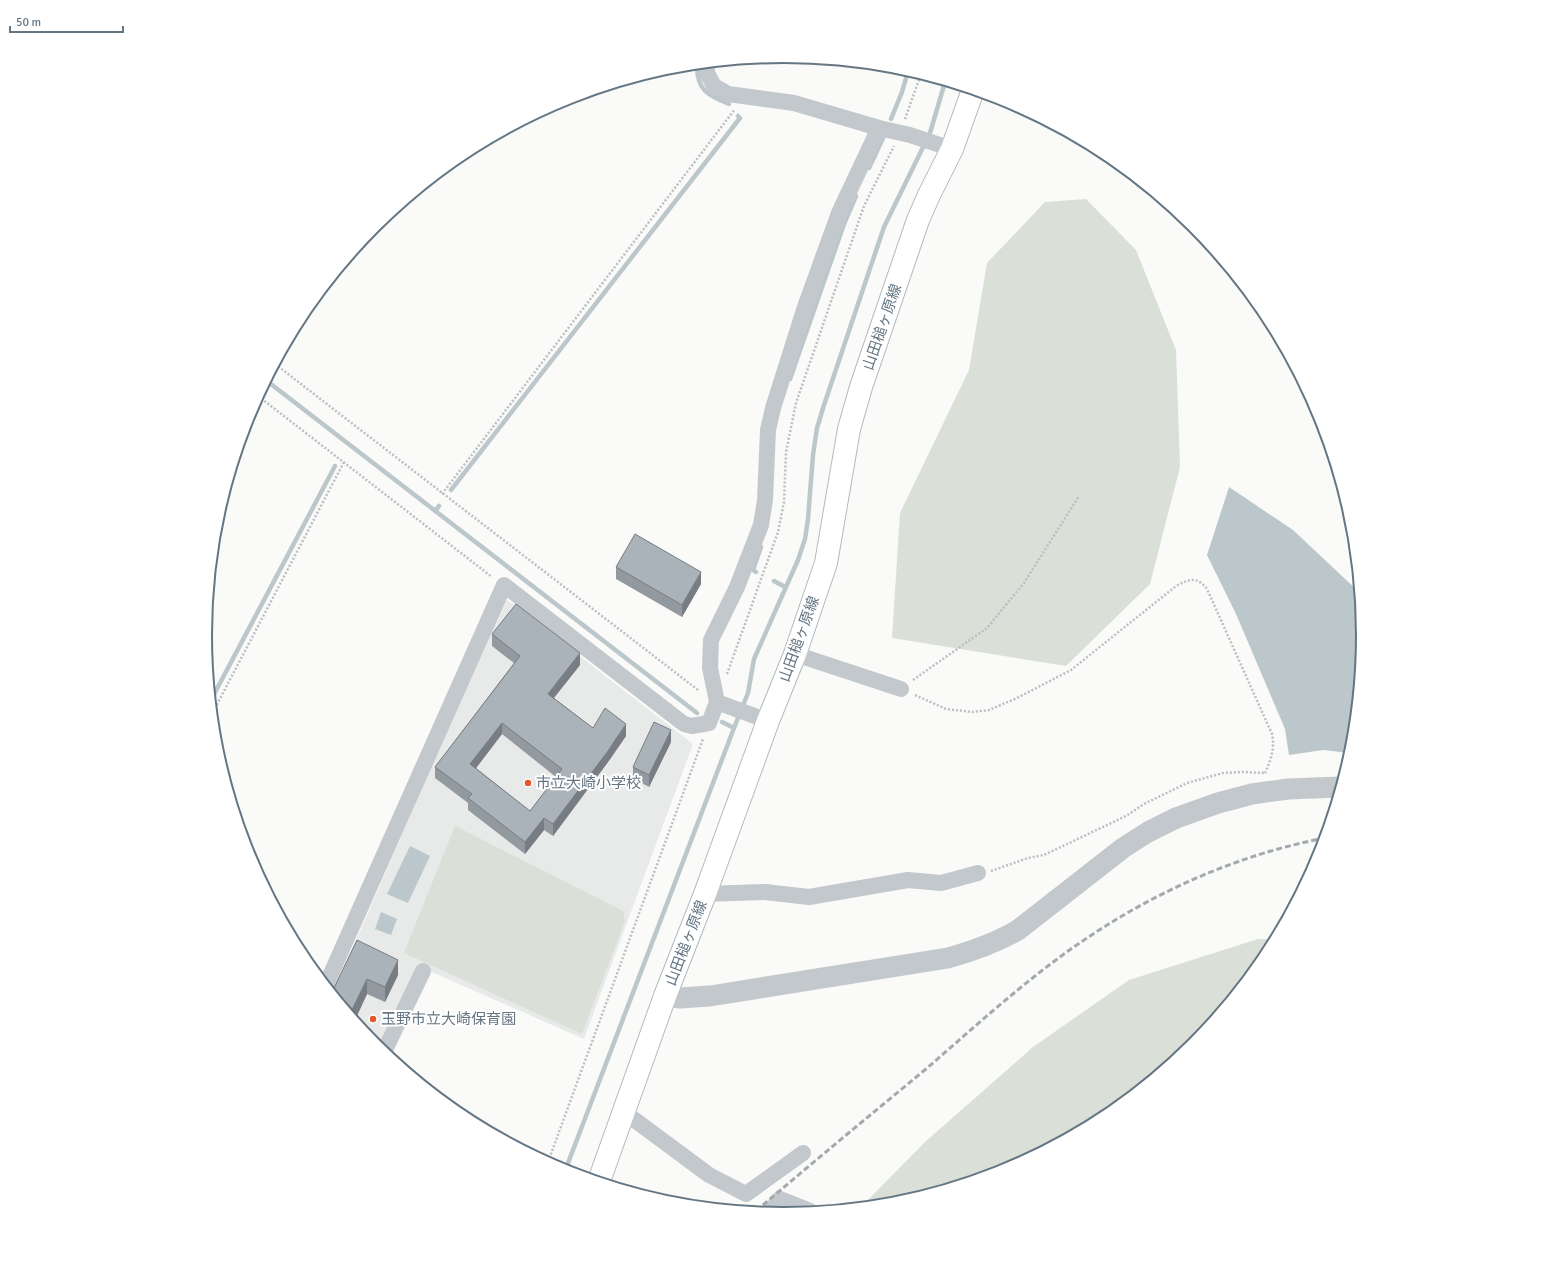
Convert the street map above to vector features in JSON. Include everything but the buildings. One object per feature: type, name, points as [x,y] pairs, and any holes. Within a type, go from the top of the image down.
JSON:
[{"type":"main road","name":"山田槌ヶ原線","points":[[600,1177],[665,996],[705,894],[826,563],[849,429],[861,387],[918,220],[971,94]]},
{"type":"street","points":[[707,68],[707,73],[714,86],[728,94],[794,103],[878,128],[905,134],[948,148]]},
{"type":"street","points":[[722,704],[710,668],[711,640],[737,587],[761,525],[765,500],[768,430],[773,408],[805,307],[839,213],[878,128]]},
{"type":"street","points":[[328,980],[504,586],[684,724],[692,726],[709,724],[722,704]]},
{"type":"street","points":[[794,654],[901,689]]},
{"type":"street","points":[[722,704],[768,721]]},
{"type":"street","points":[[665,996],[680,998],[710,996],[948,958],[980,949],[1002,940],[1018,930],[1123,848],[1148,832],[1176,818],[1218,802],[1252,794],[1288,789],[1336,787]]},
{"type":"street","points":[[705,894],[765,892],[809,897],[908,880],[941,883],[978,873]]},
{"type":"street","points":[[387,1046],[423,970]]},
{"type":"street","points":[[624,1112],[709,1174],[746,1194],[803,1153]]},
{"type":"street","points":[[773,1207],[780,1199],[798,1207]]},
{"type":"path","points":[[279,367],[442,494],[722,704],[778,532],[784,502],[786,452],[796,403],[864,206],[905,134],[920,79]]},
{"type":"path","points":[[442,494],[745,97]]},
{"type":"path","points":[[263,400],[504,586]]},
{"type":"path","points":[[217,705],[344,462]]},
{"type":"path","points":[[901,689],[987,628],[1024,583],[1079,496]]},
{"type":"path","points":[[901,689],[946,709],[972,712],[990,710],[1071,670],[1176,586],[1187,580],[1195,580],[1202,582],[1207,589],[1272,734],[1274,743],[1273,755],[1265,773]]},
{"type":"path","points":[[550,1156],[709,724]]},
{"type":"shaded area","points":[[1086,199],[1136,250],[1176,350],[1180,467],[1150,584],[1066,666],[892,638],[900,513],[969,370],[987,263],[1045,202]]},
{"type":"shaded area","points":[[1229,487],[1293,530],[1354,587],[1356,635],[1355,672],[1351,710],[1344,752],[1323,750],[1289,755],[1285,729],[1236,614],[1207,555]]},
{"type":"shaded area","points":[[505,598],[693,744],[584,1039],[418,966],[382,1041],[354,1012],[335,989]]},
{"type":"shaded area","points":[[455,826],[623,911],[625,921],[582,1034],[404,953]]},
{"type":"shaded area","points":[[410,846],[430,856],[408,903],[387,894]]},
{"type":"shaded area","points":[[381,912],[397,919],[391,935],[375,929]]},
{"type":"shaded area","points":[[1258,939],[1268,939],[1238,983],[1214,1012],[1188,1039],[1161,1065],[1102,1111],[1037,1148],[968,1177],[932,1188],[867,1201],[925,1142],[1033,1047],[1129,980]]},
{"type":"waterway","points":[[697,70],[701,86],[715,98],[729,104]]},
{"type":"waterway","points":[[891,119],[906,76]]},
{"type":"waterway","points":[[568,1164],[748,693],[754,659],[798,560],[805,539],[813,455],[817,428],[824,405],[884,227],[930,133],[944,86]]},
{"type":"waterway","points":[[451,490],[740,118],[738,116]]},
{"type":"waterway","points":[[869,168],[884,136]]},
{"type":"waterway","points":[[790,379],[844,224],[856,196]]},
{"type":"waterway","points":[[270,384],[697,713]]},
{"type":"waterway","points":[[215,692],[335,466]]},
{"type":"waterway","points":[[435,511],[439,506]]},
{"type":"waterway","points":[[756,572],[753,570],[761,547]]},
{"type":"waterway","points":[[774,581],[785,587]]},
{"type":"waterway","points":[[722,722],[734,728]]},
{"type":"railway","points":[[761,1206],[1006,1000],[1047,967],[1090,936],[1145,903],[1203,875],[1263,853],[1318,840]]},
{"type":"place","name":"市立大崎小学校","points":[[528,783]]},
{"type":"place","name":"玉野市立大崎保育園","points":[[373,1019]]}]
